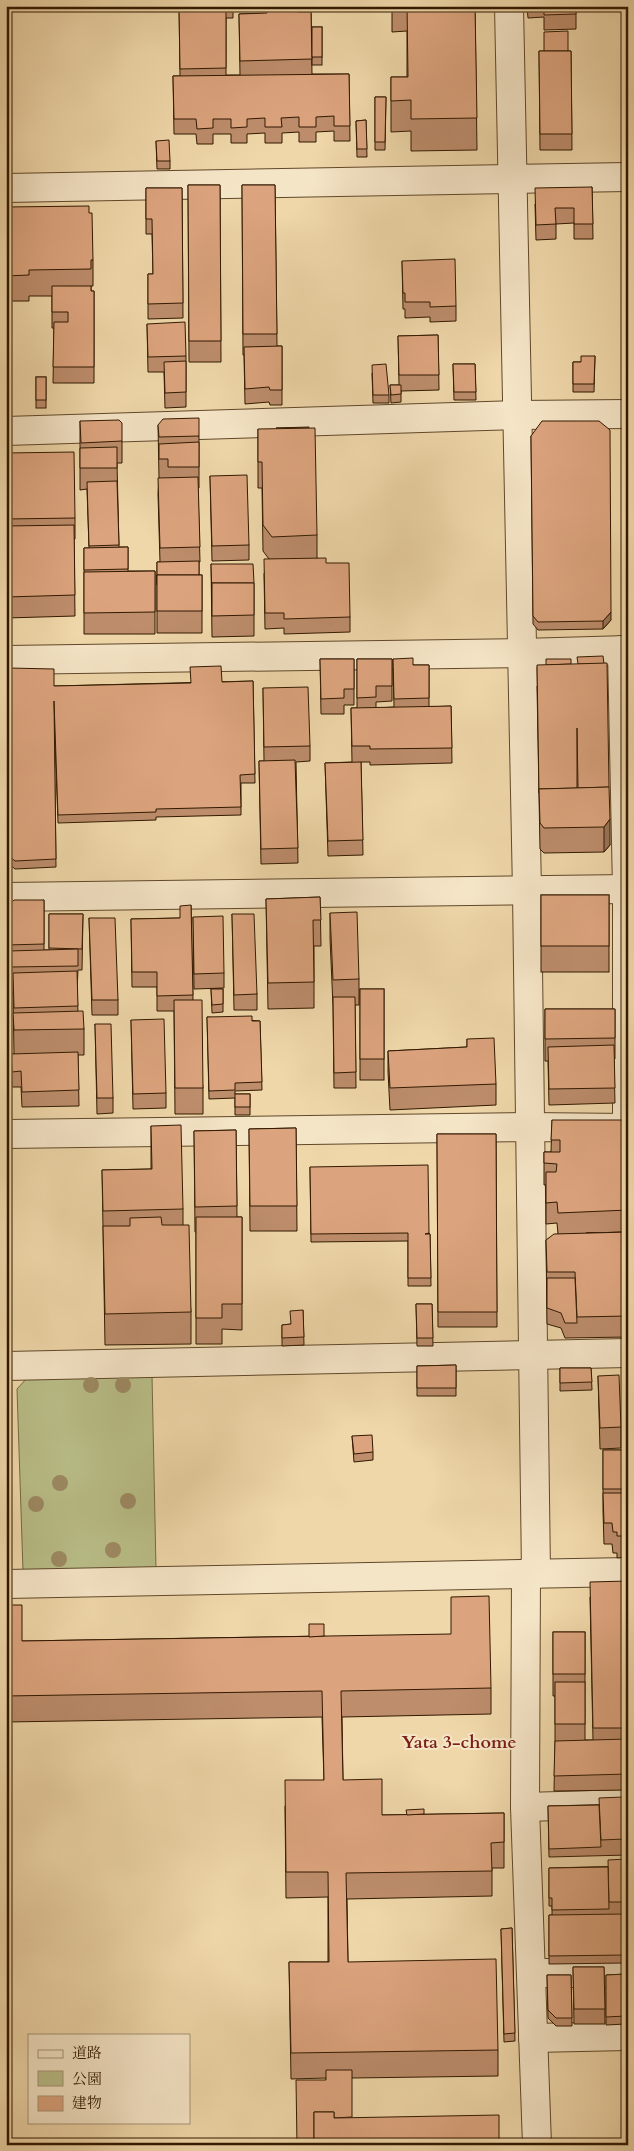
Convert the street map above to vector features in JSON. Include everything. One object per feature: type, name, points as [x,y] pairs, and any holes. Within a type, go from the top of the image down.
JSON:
[{"type":"street","points":[[508,6],[527,891],[533,1354],[531,1574],[525,1807],[537,2145]]},
{"type":"street","points":[[6,188],[628,177]]},
{"type":"street","points":[[6,431],[517,415],[628,414]]},
{"type":"street","points":[[6,660],[625,650],[627,889],[627,1128],[529,1127],[6,1134]]},
{"type":"street","points":[[6,897],[627,889]]},
{"type":"street","points":[[6,1366],[628,1353]]},
{"type":"street","points":[[6,1584],[628,1572]]},
{"type":"street","points":[[525,1807],[628,1804]]},
{"type":"street","points":[[531,1973],[628,1973]]},
{"type":"street","points":[[533,2038],[628,2036]]},
{"type":"green space","points":[[152,1375],[156,1569],[23,1571],[17,1389],[26,1379]]},
{"type":"building","points":[[179,6],[226,6],[226,68],[180,69]]},
{"type":"building","points":[[267,6],[298,6],[298,12],[311,12],[312,59],[240,61],[239,14],[267,13]]},
{"type":"building","points":[[407,6],[475,6],[477,118],[411,119],[411,100],[391,101],[391,77],[408,77]]},
{"type":"building","points":[[544,6],[576,6],[576,14],[544,15]]},
{"type":"building","points":[[312,27],[322,27],[322,57],[312,57]]},
{"type":"building","points":[[568,31],[568,51],[544,51],[544,32]]},
{"type":"building","points":[[539,51],[571,51],[572,134],[540,134]]},
{"type":"building","points":[[349,74],[350,126],[334,126],[334,116],[316,117],[316,127],[299,127],[299,117],[281,118],[282,127],[265,127],[265,118],[247,119],[247,127],[231,128],[231,119],[213,119],[213,128],[197,129],[196,119],[174,119],[173,76]]},
{"type":"building","points":[[375,97],[386,97],[385,142],[375,142]]},
{"type":"building","points":[[366,120],[367,149],[357,149],[356,121]]},
{"type":"building","points":[[169,140],[170,161],[157,161],[156,141]]},
{"type":"building","points":[[188,185],[220,185],[221,341],[189,341]]},
{"type":"building","points":[[242,185],[275,185],[277,334],[243,334]]},
{"type":"building","points":[[592,187],[593,224],[574,224],[574,208],[555,208],[556,224],[536,225],[535,188]]},
{"type":"building","points":[[146,188],[182,188],[183,303],[148,304],[148,274],[153,274],[152,219],[146,219]]},
{"type":"building","points":[[89,206],[89,213],[92,213],[93,260],[91,260],[91,269],[29,270],[29,275],[6,276],[6,207]]},
{"type":"building","points":[[455,259],[456,306],[430,307],[430,302],[405,302],[402,261]]},
{"type":"building","points":[[52,286],[91,286],[91,291],[94,291],[94,367],[53,367],[54,322],[68,322],[68,312],[52,312]]},
{"type":"building","points":[[185,322],[186,356],[148,357],[147,324]]},
{"type":"building","points":[[438,335],[439,375],[399,375],[398,336]]},
{"type":"building","points":[[282,346],[282,390],[270,390],[269,387],[245,389],[244,347]]},
{"type":"building","points":[[581,356],[595,356],[594,384],[573,384],[573,362],[581,362]]},
{"type":"building","points":[[186,361],[186,392],[165,393],[164,362]]},
{"type":"building","points":[[386,364],[389,395],[373,395],[372,365]]},
{"type":"building","points":[[453,364],[475,364],[476,392],[454,392]]},
{"type":"building","points":[[36,377],[46,377],[46,400],[36,400]]},
{"type":"building","points":[[390,385],[401,385],[401,394],[391,395]]},
{"type":"building","points":[[199,418],[199,436],[159,437],[158,425],[163,419]]},
{"type":"building","points":[[119,420],[122,423],[122,441],[81,443],[80,421]]},
{"type":"building","points":[[542,421],[599,421],[610,430],[611,612],[603,621],[538,622],[533,616],[531,436]]},
{"type":"building","points":[[309,427],[309,428],[276,428]]},
{"type":"building","points":[[315,428],[317,535],[272,537],[263,525],[262,462],[258,462],[258,429]]},
{"type":"building","points":[[199,442],[199,467],[168,467],[168,459],[159,459],[159,444]]},
{"type":"building","points":[[117,447],[117,468],[80,468],[80,448]]},
{"type":"building","points":[[74,452],[75,518],[6,519],[6,453]]},
{"type":"building","points":[[247,475],[249,545],[212,546],[210,476]]},
{"type":"building","points":[[198,477],[200,547],[160,548],[158,478]]},
{"type":"building","points":[[117,481],[119,545],[89,546],[87,482]]},
{"type":"building","points":[[74,525],[75,595],[6,597],[6,526]]},
{"type":"building","points":[[128,547],[128,569],[84,570],[84,548]]},
{"type":"building","points":[[326,558],[326,563],[349,563],[350,617],[284,619],[284,613],[265,613],[264,559]]},
{"type":"building","points":[[199,561],[199,575],[157,575],[157,562]]},
{"type":"building","points":[[211,564],[253,564],[254,583],[212,583],[212,597]]},
{"type":"building","points":[[155,571],[155,612],[84,613],[84,572]]},
{"type":"building","points":[[157,575],[202,575],[202,611],[157,611]]},
{"type":"building","points":[[212,583],[254,583],[254,615],[212,616]]},
{"type":"building","points":[[603,656],[604,664],[578,664],[577,657]]},
{"type":"building","points":[[413,658],[413,665],[429,665],[429,698],[394,699],[393,659]]},
{"type":"building","points":[[320,659],[354,659],[354,689],[344,689],[344,698],[321,699]]},
{"type":"building","points":[[357,659],[392,659],[392,686],[376,686],[376,697],[357,698]]},
{"type":"building","points":[[546,659],[571,659],[571,664],[546,665]]},
{"type":"building","points":[[607,663],[609,787],[578,788],[577,728],[577,788],[539,789],[539,793],[537,665]]},
{"type":"building","points":[[221,666],[222,682],[253,681],[255,774],[240,775],[241,807],[156,809],[156,812],[58,815],[54,701],[56,859],[15,861],[7,854],[6,673],[9,668],[54,669],[54,686],[191,683],[190,667]]},
{"type":"building","points":[[308,687],[310,746],[264,747],[263,688]]},
{"type":"building","points":[[451,706],[452,748],[370,749],[370,746],[352,746],[351,708]]},
{"type":"building","points":[[295,760],[298,848],[261,849],[259,761]]},
{"type":"building","points":[[361,762],[363,840],[328,841],[325,763]]},
{"type":"building","points":[[609,787],[610,819],[604,827],[544,828],[540,823],[539,789]]},
{"type":"building","points":[[541,895],[609,895],[609,946],[541,946]]},
{"type":"building","points":[[320,897],[321,920],[313,920],[314,982],[268,983],[266,899]]},
{"type":"building","points":[[14,900],[44,900],[44,944],[7,945],[6,907]]},
{"type":"building","points":[[191,905],[193,995],[157,996],[157,972],[132,972],[131,919],[180,918],[180,906]]},
{"type":"building","points":[[357,912],[359,979],[333,980],[330,913]]},
{"type":"building","points":[[49,914],[83,914],[82,949],[49,948]]},
{"type":"building","points":[[232,914],[254,914],[257,994],[234,995]]},
{"type":"building","points":[[223,916],[224,973],[194,974],[193,917]]},
{"type":"building","points":[[89,918],[115,918],[118,1000],[92,1000]]},
{"type":"building","points":[[78,949],[78,966],[10,967],[9,951]]},
{"type":"building","points":[[77,971],[78,1006],[14,1008],[13,973]]},
{"type":"building","points":[[211,989],[223,989],[223,1004],[212,1005]]},
{"type":"building","points":[[360,989],[384,989],[384,1059],[360,1059]]},
{"type":"building","points":[[333,997],[355,997],[356,1072],[334,1073]]},
{"type":"building","points":[[174,1000],[202,1000],[203,1088],[175,1088]]},
{"type":"building","points":[[545,1009],[615,1009],[615,1038],[545,1039]]},
{"type":"building","points":[[83,1011],[84,1029],[14,1030],[13,1013]]},
{"type":"building","points":[[252,1016],[252,1021],[260,1021],[262,1082],[235,1083],[235,1090],[209,1091],[207,1017]]},
{"type":"building","points":[[164,1019],[166,1093],[133,1094],[131,1020]]},
{"type":"building","points":[[95,1024],[111,1024],[113,1098],[97,1098]]},
{"type":"building","points":[[494,1038],[496,1084],[390,1088],[388,1051],[467,1047],[467,1039]]},
{"type":"building","points":[[614,1045],[615,1088],[549,1089],[548,1047]]},
{"type":"building","points":[[78,1052],[79,1090],[22,1092],[21,1071],[12,1072],[11,1054]]},
{"type":"building","points":[[235,1094],[250,1094],[250,1107],[235,1107]]},
{"type":"building","points":[[552,1120],[625,1120],[628,1210],[558,1213],[557,1202],[546,1203],[546,1172],[556,1172],[557,1164],[544,1163],[544,1152],[560,1152],[560,1140],[551,1140]]},
{"type":"building","points":[[181,1125],[183,1209],[103,1211],[102,1170],[152,1169],[151,1126]]},
{"type":"building","points":[[296,1128],[297,1206],[250,1206],[249,1129]]},
{"type":"building","points":[[236,1130],[237,1206],[195,1207],[194,1131]]},
{"type":"building","points":[[437,1134],[496,1134],[497,1312],[438,1312]]},
{"type":"building","points":[[428,1165],[429,1233],[425,1234],[430,1234],[431,1278],[408,1278],[408,1233],[311,1234],[310,1167]]},
{"type":"building","points":[[161,1217],[162,1225],[189,1225],[191,1312],[105,1314],[103,1226],[130,1226],[130,1218]]},
{"type":"building","points":[[196,1217],[242,1217],[242,1304],[222,1304],[222,1318],[196,1318]]},
{"type":"building","points":[[628,1232],[628,1316],[577,1317],[575,1272],[547,1272],[546,1240],[554,1234]]},
{"type":"building","points":[[547,1278],[575,1278],[577,1323],[565,1323],[561,1313],[547,1308]]},
{"type":"building","points":[[416,1304],[432,1304],[433,1338],[417,1338]]},
{"type":"building","points":[[303,1310],[304,1337],[282,1338],[282,1325],[291,1324],[290,1311]]},
{"type":"building","points":[[625,1355],[628,1355],[628,1384],[625,1384]]},
{"type":"building","points":[[456,1365],[456,1388],[417,1388],[417,1366]]},
{"type":"building","points":[[560,1368],[591,1368],[592,1382],[560,1383]]},
{"type":"building","points":[[619,1375],[621,1427],[600,1428],[598,1376]]},
{"type":"building","points":[[625,1387],[628,1387],[628,1424],[625,1424]]},
{"type":"building","points":[[372,1435],[373,1452],[354,1454],[352,1436]]},
{"type":"building","points":[[603,1450],[628,1450],[628,1489],[603,1489]]},
{"type":"building","points":[[603,1493],[628,1493],[628,1536],[617,1536],[617,1532],[613,1532],[612,1523],[604,1523]]},
{"type":"building","points":[[628,1581],[628,1728],[593,1728],[590,1582]]},
{"type":"building","points":[[489,1596],[491,1688],[341,1691],[343,1780],[382,1779],[382,1815],[504,1813],[504,1842],[491,1843],[492,1871],[346,1873],[348,1962],[496,1959],[498,2050],[291,2053],[289,1962],[329,1962],[328,1872],[286,1872],[285,1780],[324,1780],[322,1691],[6,1696],[6,1605],[22,1605],[22,1641],[451,1634],[451,1597]]},
{"type":"building","points":[[309,1624],[324,1624],[324,1636],[309,1637]]},
{"type":"building","points":[[553,1632],[585,1632],[585,1674],[553,1674]]},
{"type":"building","points":[[555,1682],[585,1682],[585,1724],[555,1724]]},
{"type":"building","points":[[628,1739],[628,1774],[554,1776],[555,1741]]},
{"type":"building","points":[[623,1797],[625,1839],[601,1840],[599,1798]]},
{"type":"building","points":[[623,1804],[628,1804],[628,1847],[625,1847]]},
{"type":"building","points":[[599,1805],[601,1847],[549,1849],[548,1806]]},
{"type":"building","points":[[424,1809],[424,1814],[407,1815],[406,1810]]},
{"type":"building","points":[[627,1859],[627,1902],[609,1902],[608,1860]]},
{"type":"building","points":[[627,1866],[628,1866],[627,1909]]},
{"type":"building","points":[[608,1867],[609,1909],[552,1910],[552,1898],[549,1898],[549,1868]]},
{"type":"building","points":[[624,1914],[625,1955],[549,1956],[549,1915]]},
{"type":"building","points":[[512,1928],[515,2033],[504,2034],[501,1929]]},
{"type":"building","points":[[573,1967],[604,1967],[605,2009],[574,2009]]},
{"type":"building","points":[[626,1974],[626,2016],[606,2017],[606,1975]]},
{"type":"building","points":[[547,1975],[571,1975],[572,2018],[556,2018],[548,2010]]},
{"type":"building","points":[[326,2070],[352,2070],[352,2117],[334,2118],[334,2112],[314,2112],[314,2145],[297,2145],[296,2080],[326,2080]]},
{"type":"building","points":[[314,2112],[334,2112],[334,2118],[499,2115],[499,2145],[314,2145]]},
{"type":"district","name":"Yata 3-chome","points":[[459,1742]]}]
